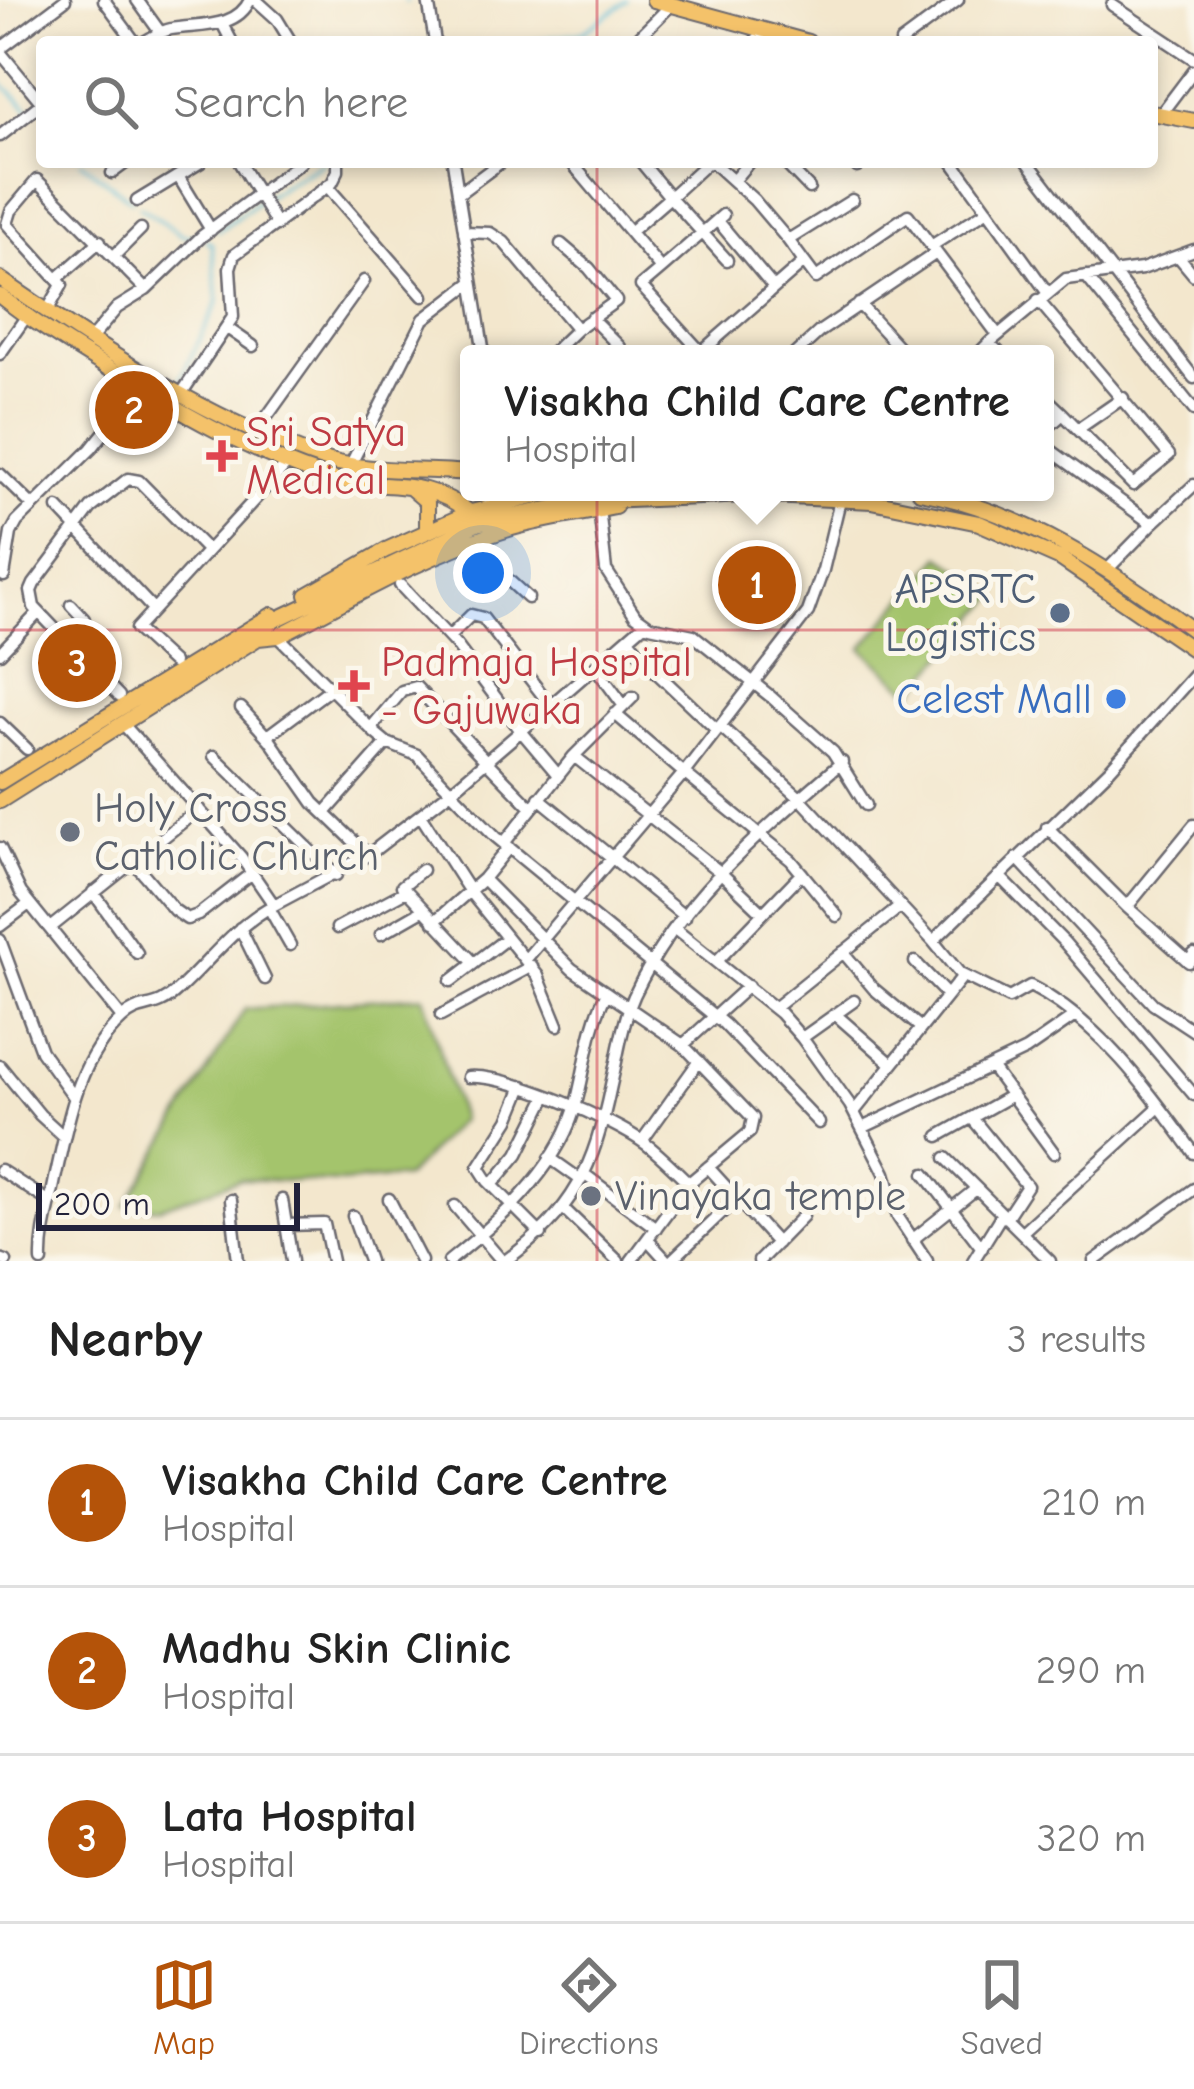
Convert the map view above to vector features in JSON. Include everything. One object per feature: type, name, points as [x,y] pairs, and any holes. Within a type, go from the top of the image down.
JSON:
[{"type":"main road","points":[[654,0],[756,36]]},
{"type":"main road","points":[[1158,114],[1194,122]]},
{"type":"main road","points":[[0,279],[238,442],[338,479],[404,484],[484,511]]},
{"type":"main road","points":[[0,296],[140,388],[350,466],[460,472]]},
{"type":"main road","points":[[433,471],[460,480]]},
{"type":"main road","points":[[404,484],[427,502],[427,531]]},
{"type":"main road","points":[[0,782],[427,531],[484,511],[538,501]]},
{"type":"main road","points":[[570,501],[631,501]]},
{"type":"main road","points":[[247,634],[278,636],[474,541],[631,501]]},
{"type":"main road","points":[[848,501],[938,512],[1015,536],[1080,571],[1194,650]]},
{"type":"main road","points":[[981,501],[1106,571],[1194,631]]},
{"type":"main road","points":[[0,801],[123,724],[247,634],[484,511]]},
{"type":"street","points":[[36,99],[0,50],[49,4],[65,0]]},
{"type":"street","points":[[104,0],[135,36]]},
{"type":"street","points":[[137,0],[169,36]]},
{"type":"street","points":[[428,0],[434,36]]},
{"type":"street","points":[[909,36],[958,0]]},
{"type":"street","points":[[153,36],[222,23],[250,1],[278,20],[287,36]]},
{"type":"street","points":[[640,36],[671,5]]},
{"type":"street","points":[[1112,5],[1194,59]]},
{"type":"street","points":[[222,23],[229,36]]},
{"type":"street","points":[[1158,112],[1194,70]]},
{"type":"street","points":[[0,136],[36,107]]},
{"type":"street","points":[[112,173],[119,168]]},
{"type":"street","points":[[137,200],[191,168]]},
{"type":"street","points":[[242,168],[277,224]]},
{"type":"street","points":[[90,340],[117,308],[146,290],[207,232],[292,168]]},
{"type":"street","points":[[177,400],[227,328],[234,306],[231,261],[327,186],[337,168]]},
{"type":"street","points":[[454,168],[482,345]]},
{"type":"street","points":[[458,194],[493,168]]},
{"type":"street","points":[[577,168],[661,268]]},
{"type":"street","points":[[646,168],[727,260]]},
{"type":"street","points":[[632,230],[702,168]]},
{"type":"street","points":[[714,168],[733,181],[788,240],[816,278],[908,215],[996,345]]},
{"type":"street","points":[[733,181],[744,168]]},
{"type":"street","points":[[790,168],[809,188]]},
{"type":"street","points":[[957,168],[1043,296],[1169,452],[1138,484],[1130,483],[1054,406]]},
{"type":"street","points":[[1033,168],[1194,378]]},
{"type":"street","points":[[178,176],[207,232]]},
{"type":"street","points":[[47,311],[61,292],[58,278],[7,224],[10,211],[38,180],[146,290]]},
{"type":"street","points":[[327,186],[423,296]]},
{"type":"street","points":[[788,240],[852,200]]},
{"type":"street","points":[[807,345],[988,210]]},
{"type":"street","points":[[695,345],[641,286],[720,218],[774,288]]},
{"type":"street","points":[[114,256],[141,229]]},
{"type":"street","points":[[464,232],[490,233],[504,242],[577,329]]},
{"type":"street","points":[[58,278],[100,241]]},
{"type":"street","points":[[560,345],[616,301],[561,244]]},
{"type":"street","points":[[988,345],[1066,279],[1116,274],[1194,250]]},
{"type":"street","points":[[1179,257],[1194,275]]},
{"type":"street","points":[[711,345],[804,262]]},
{"type":"street","points":[[1086,276],[1194,410]]},
{"type":"street","points":[[256,432],[364,280]]},
{"type":"street","points":[[350,466],[424,319],[471,283]]},
{"type":"street","points":[[859,304],[897,345]]},
{"type":"street","points":[[0,354],[26,317]]},
{"type":"street","points":[[591,318],[618,345]]},
{"type":"street","points":[[227,328],[253,346]]},
{"type":"street","points":[[4,576],[14,527],[92,449],[140,388]]},
{"type":"street","points":[[1078,430],[1123,398]]},
{"type":"street","points":[[1054,422],[1063,414]]},
{"type":"street","points":[[1054,453],[1152,524]]},
{"type":"street","points":[[173,663],[136,629],[289,462]]},
{"type":"street","points":[[119,696],[39,612],[31,599],[34,584],[101,499],[134,478],[207,550]]},
{"type":"street","points":[[2,481],[33,506]]},
{"type":"street","points":[[1106,571],[1194,485]]},
{"type":"street","points":[[441,1015],[529,963],[542,940],[614,860],[754,684],[808,612],[840,501]]},
{"type":"street","points":[[58,508],[153,609]]},
{"type":"street","points":[[600,518],[606,570],[644,623],[692,635],[800,720],[842,762],[866,805]]},
{"type":"street","points":[[481,546],[493,566],[528,598]]},
{"type":"street","points":[[400,585],[449,637],[559,775]]},
{"type":"street","points":[[67,642],[84,619],[71,605]]},
{"type":"street","points":[[0,653],[39,612]]},
{"type":"street","points":[[449,637],[471,615],[483,618],[551,706]]},
{"type":"street","points":[[42,1261],[74,1097],[87,1064],[122,1018],[139,1007],[162,1004],[240,928],[271,906],[336,875],[421,816],[644,623]]},
{"type":"street","points":[[278,636],[387,742],[417,755],[507,845],[714,1016],[819,1123]]},
{"type":"street","points":[[628,639],[658,674],[800,798],[963,976],[1009,998],[1030,986],[1075,1016],[1159,1107],[1194,1154]]},
{"type":"street","points":[[596,668],[684,772],[760,833],[802,873],[836,916]]},
{"type":"street","points":[[933,941],[1136,742],[1194,675]]},
{"type":"street","points":[[371,728],[403,691],[416,687],[486,761],[535,803],[685,917]]},
{"type":"street","points":[[267,736],[330,689]]},
{"type":"street","points":[[434,922],[483,879],[535,803],[624,706]]},
{"type":"street","points":[[241,708],[267,736],[304,792],[368,855]]},
{"type":"street","points":[[0,723],[27,749]]},
{"type":"street","points":[[123,724],[252,873],[290,945]]},
{"type":"street","points":[[325,814],[387,742]]},
{"type":"street","points":[[214,756],[336,875]]},
{"type":"street","points":[[574,756],[721,873],[763,913]]},
{"type":"street","points":[[455,1206],[503,1261],[541,1234],[564,1209],[583,1177],[603,1121],[630,1006],[654,963],[721,873],[842,762]]},
{"type":"street","points":[[50,928],[199,809]]},
{"type":"street","points":[[421,816],[470,892],[529,963],[547,992],[558,1024]]},
{"type":"street","points":[[1127,907],[1194,825]]},
{"type":"street","points":[[1047,827],[1127,907],[1192,961]]},
{"type":"street","points":[[0,848],[29,904],[122,1018]]},
{"type":"street","points":[[1016,858],[1153,1004],[1194,1031]]},
{"type":"street","points":[[132,860],[187,919],[252,873]]},
{"type":"street","points":[[422,870],[402,883],[406,891],[474,963]]},
{"type":"street","points":[[717,961],[802,873]]},
{"type":"street","points":[[999,876],[1194,1095]]},
{"type":"street","points":[[483,879],[542,940],[606,994],[683,1045],[754,1123],[747,1135],[689,1183],[631,1261]]},
{"type":"street","points":[[337,928],[406,891]]},
{"type":"street","points":[[93,892],[137,952]]},
{"type":"street","points":[[0,905],[5,922],[29,904]]},
{"type":"street","points":[[775,1008],[901,906]]},
{"type":"street","points":[[381,934],[423,910]]},
{"type":"street","points":[[240,928],[266,979]]},
{"type":"street","points":[[676,930],[775,1008],[802,1038],[854,1112],[887,1179],[895,1210],[927,1261]]},
{"type":"street","points":[[451,981],[507,938]]},
{"type":"street","points":[[0,940],[41,1051],[74,1097]]},
{"type":"street","points":[[843,952],[874,989],[921,1028]]},
{"type":"street","points":[[1091,975],[1110,958]]},
{"type":"street","points":[[915,962],[947,995]]},
{"type":"street","points":[[854,1112],[963,976]]},
{"type":"street","points":[[683,1045],[748,986]]},
{"type":"street","points":[[449,1261],[513,1205],[550,1158],[574,1109],[590,1029],[606,994]]},
{"type":"street","points":[[802,1038],[854,1001]]},
{"type":"street","points":[[835,1015],[892,1064]]},
{"type":"street","points":[[862,1128],[1045,1040],[1075,1016]]},
{"type":"street","points":[[643,1141],[699,1061]]},
{"type":"street","points":[[0,1066],[64,1137]]},
{"type":"street","points":[[991,1066],[1054,1153]]},
{"type":"street","points":[[469,1077],[498,1078],[523,1086],[603,1121],[643,1141],[689,1183]]},
{"type":"street","points":[[523,1086],[509,1120],[480,1163],[481,1172],[541,1234]]},
{"type":"street","points":[[939,1136],[1012,1095]]},
{"type":"street","points":[[492,1185],[518,1154],[547,1096]]},
{"type":"street","points":[[1022,1232],[1159,1107]]},
{"type":"street","points":[[972,1118],[1027,1186],[973,1261]]},
{"type":"street","points":[[550,1158],[656,1228]]},
{"type":"street","points":[[946,1158],[1050,1261]]},
{"type":"street","points":[[708,1167],[777,1243]]},
{"type":"street","points":[[0,1170],[50,1202]]},
{"type":"street","points":[[926,1174],[982,1248]]},
{"type":"street","points":[[907,1261],[916,1245],[976,1189]]},
{"type":"street","points":[[1094,1261],[1194,1189]]},
{"type":"street","points":[[648,1240],[669,1261],[736,1198]]},
{"type":"street","points":[[389,1199],[422,1261]]},
{"type":"street","points":[[231,1200],[238,1261]]},
{"type":"street","points":[[282,1200],[292,1261]]},
{"type":"street","points":[[564,1209],[618,1261]]},
{"type":"street","points":[[353,1216],[369,1261]]},
{"type":"street","points":[[759,1261],[803,1216]]},
{"type":"street","points":[[286,1225],[324,1224],[332,1261]]},
{"type":"green space","points":[[941,556],[998,594],[912,693],[862,648]]},
{"type":"green space","points":[[423,996],[461,1119],[406,1177],[342,1183],[240,1179],[159,1208],[126,1206],[245,1009]]},
{"type":"waterway","points":[[561,36],[583,32],[627,1]]},
{"type":"waterway","points":[[0,81],[29,109]]},
{"type":"waterway","points":[[89,168],[132,201]]},
{"type":"waterway","points":[[267,196],[314,168]]},
{"type":"waterway","points":[[218,231],[259,201]]},
{"type":"waterway","points":[[140,207],[182,235],[193,237]]},
{"type":"waterway","points":[[180,380],[218,302],[212,244],[206,240]]},
{"type":"place","name":"Madhu Skin Clinic","points":[[134,410]]},
{"type":"place","name":"Sri Satya Medical","points":[[222,456]]},
{"type":"place","name":"Visakha Child Care Centre","points":[[757,585]]},
{"type":"place","name":"APSRTC Logistics","points":[[1060,613]]},
{"type":"place","name":"Lata Hospital","points":[[77,663]]},
{"type":"place","name":"Padmaja Hospital - Gajuwaka","points":[[354,686]]},
{"type":"place","name":"Celest Mall","points":[[1116,699]]},
{"type":"place","name":"Holy Cross Catholic Church","points":[[70,832]]},
{"type":"place","name":"Vinayaka temple","points":[[591,1196]]}]
